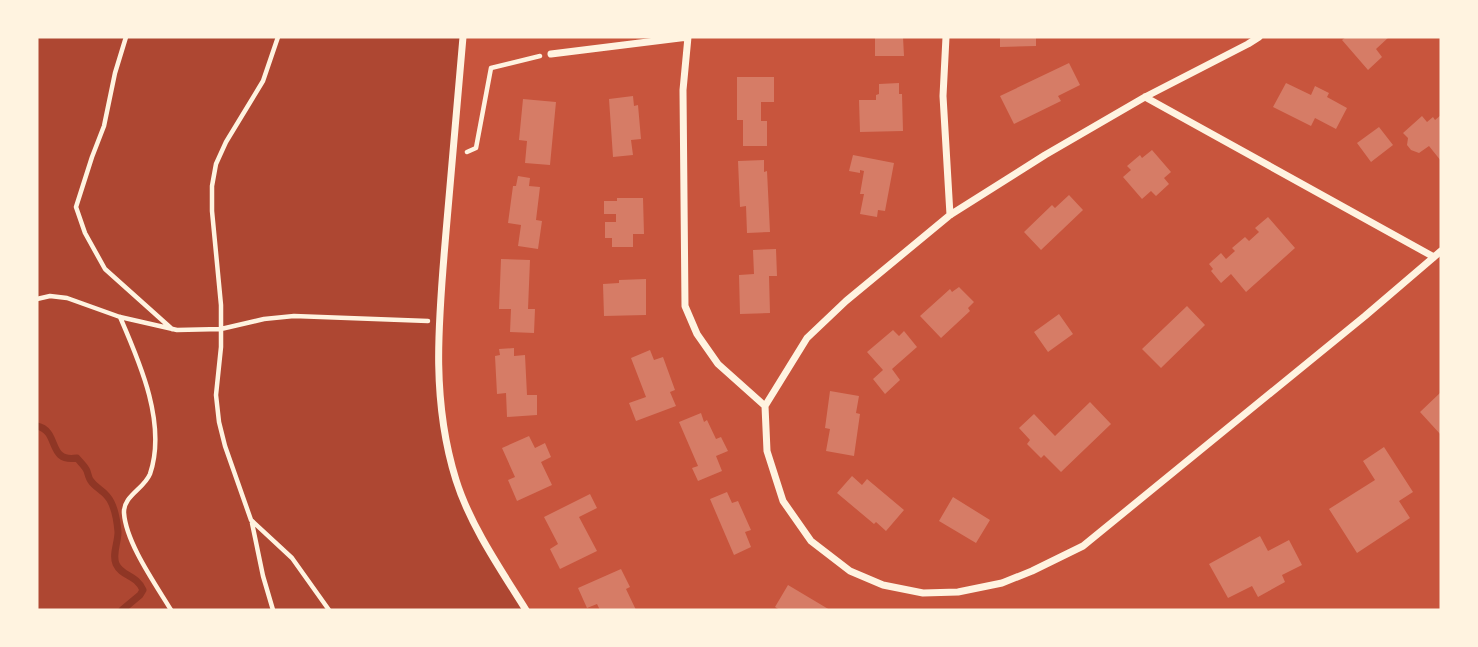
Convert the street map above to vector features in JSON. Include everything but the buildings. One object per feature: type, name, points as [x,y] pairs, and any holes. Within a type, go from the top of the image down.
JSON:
[{"type":"street","points":[[463,37],[439,321],[438,383],[444,434],[456,482],[478,531],[526,610]]},
{"type":"street","points":[[551,54],[688,37],[683,90],[685,306],[697,334],[718,364],[765,406]]},
{"type":"street","points":[[946,37],[943,96],[950,215]]},
{"type":"street","points":[[1259,37],[1145,97],[1045,155],[950,215],[846,301],[807,338],[765,406],[767,451],[783,501],[811,541],[850,571],[883,585],[923,593],[958,592],[1002,583],[1032,571],[1083,546],[1441,251]]},
{"type":"street","points":[[1145,97],[1434,257]]},
{"type":"path","points":[[126,37],[104,126],[76,207],[85,233],[105,269],[173,329]]},
{"type":"path","points":[[273,610],[251,520],[219,422],[216,396],[221,347],[221,305],[212,186],[216,164],[236,124],[263,81],[278,37]]},
{"type":"path","points":[[453,160],[476,148],[491,68],[551,54]]},
{"type":"path","points":[[37,299],[50,296],[67,298],[120,317],[173,329],[220,329],[264,319],[294,316],[439,321]]},
{"type":"path","points":[[120,317],[143,376],[152,409],[155,436],[155,453],[149,477],[128,500],[124,510],[126,525],[143,562],[171,610]]},
{"type":"path","points":[[251,520],[292,558],[329,610]]},
{"type":"shaded area","points":[[37,37],[463,37],[438,383],[456,482],[478,531],[526,610],[37,610]]},
{"type":"waterway","points":[[37,426],[49,434],[61,456],[77,458],[86,469],[90,480],[112,504],[118,532],[116,564],[137,581],[143,590],[122,610]]}]
